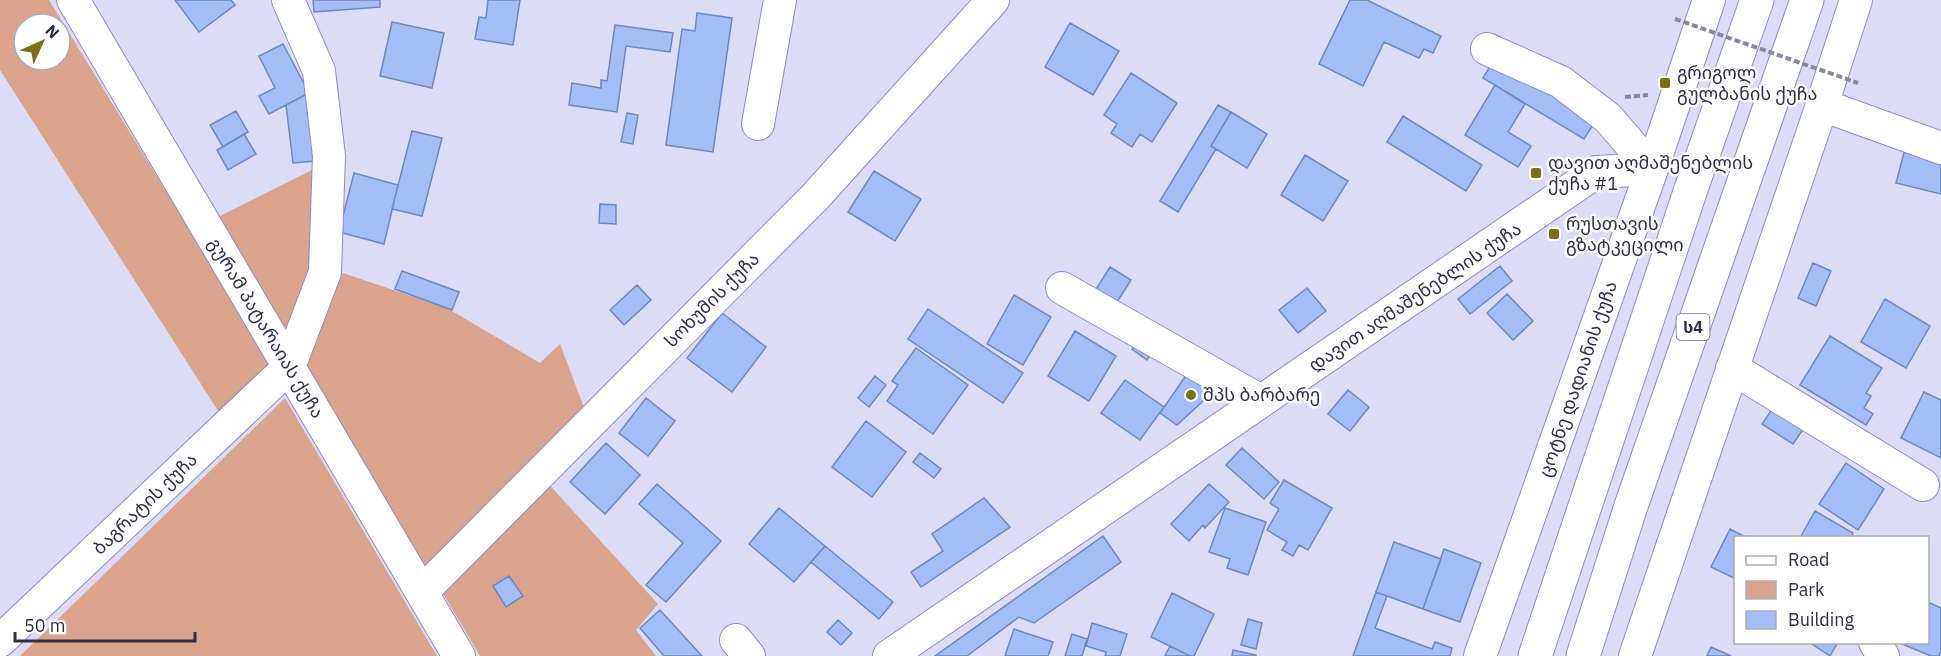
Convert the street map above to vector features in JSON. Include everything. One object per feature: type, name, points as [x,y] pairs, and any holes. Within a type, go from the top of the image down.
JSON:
[{"type":"highway","name":"ს4","points":[[1534,656],[1756,0]]},
{"type":"highway","name":"ს4","points":[[1583,656],[1631,506],[1807,0]]},
{"type":"street","name":"გურამ პატარაიას ქუჩა","points":[[73,0],[459,656]]},
{"type":"street","points":[[288,0],[319,71],[329,156],[325,272],[289,367]]},
{"type":"street","points":[[758,124],[780,0]]},
{"type":"street","name":"სოხუმის ქუჩა","points":[[422,592],[815,197],[993,0]]},
{"type":"street","name":"ცოტნე დადიანის ქუჩა","points":[[1480,656],[1652,169],[1709,0]]},
{"type":"street","points":[[1635,656],[1856,0]]},
{"type":"street","points":[[1487,49],[1561,82],[1608,118],[1652,169]]},
{"type":"street","points":[[1822,105],[1941,148]]},
{"type":"street","name":"დავით აღმაშენებლის ქუჩა","points":[[889,656],[1596,172],[1652,169]]},
{"type":"street","points":[[1062,288],[1261,401]]},
{"type":"street","name":"ბაგრატის ქუჩა","points":[[0,641],[289,367]]},
{"type":"street","points":[[1732,368],[1923,485]]},
{"type":"path","points":[[1675,19],[1858,83]]},
{"type":"green space","points":[[0,0],[49,0],[56,12],[12,12],[12,72],[72,72],[72,38],[274,368],[222,417],[0,70]]},
{"type":"green space","points":[[322,165],[315,274],[289,349],[210,221]]},
{"type":"green space","points":[[334,270],[447,308],[540,363],[560,344],[585,410],[424,566],[301,368]]},
{"type":"green space","points":[[285,398],[437,656],[20,656]]},
{"type":"green space","points":[[544,479],[658,604],[636,630],[656,656],[480,656],[438,585]]},
{"type":"building","points":[[175,0],[231,0],[235,5],[199,32]]},
{"type":"building","points":[[313,0],[380,0],[380,7],[314,12]]},
{"type":"building","points":[[488,0],[520,0],[513,45],[475,39],[479,17],[486,18]]},
{"type":"building","points":[[1350,0],[1367,0],[1441,36],[1433,53],[1424,49],[1419,58],[1384,42],[1363,86],[1319,64]]},
{"type":"building","points":[[697,13],[732,18],[713,152],[666,145],[682,29],[695,31]]},
{"type":"building","points":[[392,22],[444,33],[432,88],[380,76]]},
{"type":"building","points":[[1070,23],[1119,51],[1093,95],[1045,67]]},
{"type":"building","points":[[615,25],[673,33],[670,52],[626,46],[617,112],[569,105],[572,83],[601,88],[601,80],[607,81]]},
{"type":"building","points":[[283,44],[309,93],[269,114],[259,96],[275,88],[259,56]]},
{"type":"building","points":[[1495,58],[1596,120],[1584,139],[1483,78]]},
{"type":"building","points":[[1131,73],[1177,103],[1152,142],[1140,134],[1132,147],[1111,133],[1117,124],[1104,115]]},
{"type":"building","points":[[1495,85],[1525,104],[1508,132],[1531,146],[1518,167],[1465,135]]},
{"type":"building","points":[[309,93],[317,161],[293,163],[286,105]]},
{"type":"building","points":[[1218,105],[1231,112],[1211,146],[1216,149],[1178,212],[1160,201]]},
{"type":"building","points":[[236,111],[248,132],[223,147],[210,125]]},
{"type":"building","points":[[1231,112],[1267,134],[1247,168],[1211,146]]},
{"type":"building","points":[[627,113],[638,115],[633,144],[621,142]]},
{"type":"building","points":[[1403,116],[1482,165],[1466,191],[1387,142]]},
{"type":"building","points":[[412,131],[442,138],[422,216],[392,209]]},
{"type":"building","points":[[244,134],[256,154],[228,170],[217,150]]},
{"type":"building","points":[[1905,149],[1941,158],[1941,194],[1896,183]]},
{"type":"building","points":[[1305,155],[1348,181],[1323,221],[1281,195]]},
{"type":"building","points":[[874,171],[921,199],[895,241],[848,212]]},
{"type":"building","points":[[354,173],[398,185],[384,244],[339,232]]},
{"type":"building","points":[[600,204],[616,205],[616,224],[599,223]]},
{"type":"building","points":[[1813,263],[1831,271],[1816,306],[1798,298]]},
{"type":"building","points":[[1500,266],[1512,281],[1470,314],[1458,299]]},
{"type":"building","points":[[1110,267],[1131,280],[1114,307],[1093,294]]},
{"type":"building","points":[[402,271],[459,292],[452,310],[395,289]]},
{"type":"building","points":[[637,285],[651,300],[624,325],[610,310]]},
{"type":"building","points":[[1307,288],[1326,311],[1298,333],[1279,310]]},
{"type":"building","points":[[1507,294],[1533,321],[1513,340],[1487,313]]},
{"type":"building","points":[[1014,295],[1051,317],[1023,365],[987,344]]},
{"type":"building","points":[[1885,299],[1930,326],[1906,368],[1861,342]]},
{"type":"building","points":[[928,309],[1023,373],[1003,403],[908,339]]},
{"type":"building","points":[[722,313],[766,347],[732,392],[687,358]]},
{"type":"building","points":[[1075,331],[1116,356],[1089,401],[1048,376]]},
{"type":"building","points":[[1830,336],[1882,368],[1866,393],[1871,396],[1864,408],[1873,414],[1866,425],[1800,385]]},
{"type":"building","points":[[1139,339],[1154,350],[1147,360],[1132,349]]},
{"type":"building","points":[[916,348],[968,385],[933,434],[887,401],[898,385],[892,381]]},
{"type":"building","points":[[1189,371],[1215,390],[1177,425],[1160,413]]},
{"type":"building","points":[[875,376],[886,385],[869,407],[858,398]]},
{"type":"building","points":[[1125,380],[1164,407],[1140,440],[1101,413]]},
{"type":"building","points":[[1348,390],[1369,407],[1350,431],[1328,414]]},
{"type":"building","points":[[1924,392],[1941,400],[1941,458],[1901,438]]},
{"type":"building","points":[[646,398],[675,421],[648,456],[619,433]]},
{"type":"building","points":[[1773,408],[1804,428],[1793,444],[1762,424]]},
{"type":"building","points":[[866,421],[906,452],[872,497],[832,467]]},
{"type":"building","points":[[606,443],[640,475],[605,514],[570,482]]},
{"type":"building","points":[[1242,448],[1279,482],[1264,499],[1226,465]]},
{"type":"building","points":[[920,453],[941,469],[934,478],[913,462]]},
{"type":"building","points":[[1846,463],[1884,489],[1858,530],[1819,504]]},
{"type":"building","points":[[1284,480],[1332,508],[1308,550],[1299,545],[1293,556],[1282,550],[1287,542],[1267,530],[1279,509],[1270,503]]},
{"type":"building","points":[[657,484],[721,541],[666,602],[646,585],[683,543],[639,504]]},
{"type":"building","points":[[1209,484],[1229,502],[1205,528],[1203,525],[1189,541],[1171,524]]},
{"type":"building","points":[[984,498],[1010,527],[921,587],[911,572],[943,551],[932,534]]},
{"type":"building","points":[[779,508],[825,546],[794,582],[749,544]]},
{"type":"building","points":[[1225,508],[1266,522],[1248,575],[1227,568],[1230,559],[1209,552]]},
{"type":"building","points":[[1815,511],[1853,533],[1852,536],[1801,536]]},
{"type":"building","points":[[1730,529],[1743,536],[1734,536],[1734,578],[1711,567]]},
{"type":"building","points":[[1103,536],[1121,562],[1034,623],[1019,617],[967,656],[935,656]]},
{"type":"building","points":[[1394,542],[1441,559],[1423,609],[1376,592]]},
{"type":"building","points":[[825,546],[893,602],[879,619],[811,562]]},
{"type":"building","points":[[1444,549],[1481,563],[1460,622],[1423,609]]},
{"type":"building","points":[[509,576],[523,596],[506,607],[493,586]]},
{"type":"building","points":[[1376,592],[1387,596],[1375,628],[1432,649],[1435,642],[1452,648],[1450,656],[1353,656]]},
{"type":"building","points":[[1172,593],[1214,614],[1194,656],[1151,637]]},
{"type":"building","points":[[1929,602],[1941,608],[1941,651],[1939,656],[1931,656],[1902,644],[1929,644]]},
{"type":"building","points":[[660,610],[702,656],[664,656],[640,628]]},
{"type":"building","points":[[1248,619],[1262,623],[1256,649],[1241,645]]},
{"type":"building","points":[[838,620],[852,633],[841,645],[827,632]]},
{"type":"building","points":[[1092,623],[1127,634],[1120,656],[1105,656],[1106,652],[1086,646]]},
{"type":"building","points":[[1014,629],[1053,642],[1048,656],[1005,656]]},
{"type":"building","points":[[1072,634],[1087,639],[1082,656],[1065,656]]},
{"type":"building","points":[[1812,644],[1837,644],[1830,656]]},
{"type":"building","points":[[1170,646],[1190,656],[1165,656]]},
{"type":"building","points":[[1711,647],[1731,656],[1707,656]]},
{"type":"building","points":[[1233,650],[1256,655],[1256,656],[1232,656]]},
{"type":"place","name":"გრიგოლ გულბანის ქუჩა","points":[[1665,83]]},
{"type":"place","name":"დავით აღმაშენებლის ქუჩა #1","points":[[1536,173]]},
{"type":"place","name":"რუსთავის გზატკეცილი","points":[[1554,234]]},
{"type":"place","name":"შპს ბარბარე","points":[[1191,395]]}]
